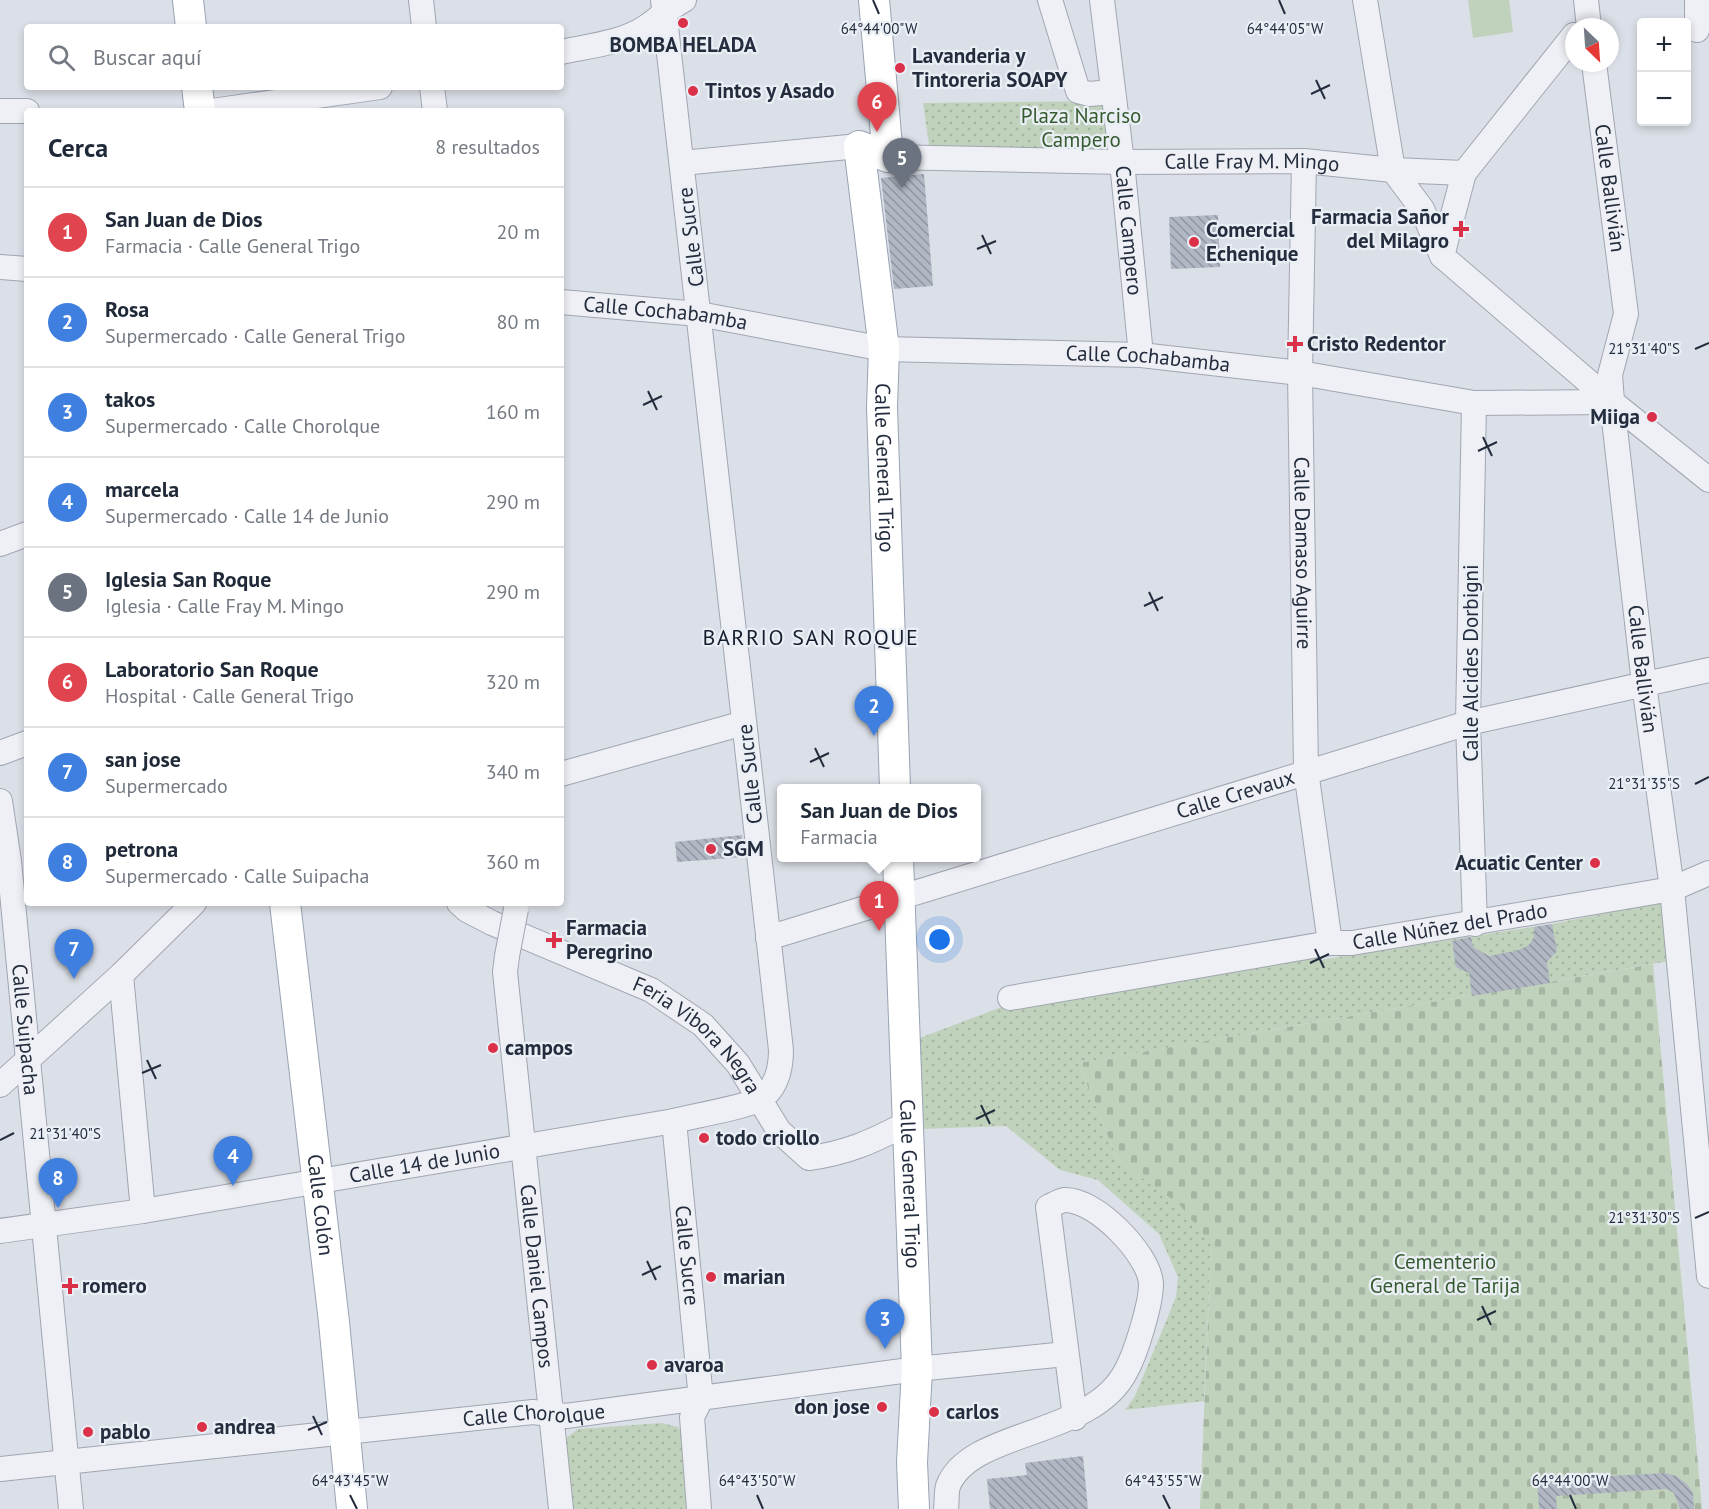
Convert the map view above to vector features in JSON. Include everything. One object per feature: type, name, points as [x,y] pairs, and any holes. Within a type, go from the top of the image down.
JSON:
[{"type":"main road","points":[[188,0],[191,24]]},
{"type":"main road","points":[[874,0],[888,157]]},
{"type":"main road","points":[[197,90],[200,108]]},
{"type":"main road","name":"Calle Fray M. Mingo","points":[[859,146],[888,157]]},
{"type":"main road","name":"Calle General Trigo","points":[[859,146],[884,349],[882,407],[895,784]]},
{"type":"main road","name":"Calle General Trigo","points":[[898,862],[917,1369],[912,1462],[914,1509]]},
{"type":"main road","name":"Calle Colón","points":[[285,906],[334,1322],[352,1509]]},
{"type":"street","points":[[421,0],[424,24]]},
{"type":"street","points":[[1050,0],[1078,91],[1089,94],[1112,92]]},
{"type":"street","name":"Calle Campero","points":[[1102,0],[1122,162],[1141,355]]},
{"type":"street","points":[[1365,0],[1393,170],[1422,209],[1442,256],[1612,402],[1709,480]]},
{"type":"street","points":[[1697,0],[1697,30]]},
{"type":"street","points":[[564,51],[614,40],[646,27],[670,4]]},
{"type":"street","name":"Calle Sucre","points":[[670,4],[682,163],[781,1066],[774,1083],[759,1101]]},
{"type":"street","points":[[1442,256],[1464,173],[1565,45]]},
{"type":"street","name":"Calle Ballivián","points":[[1595,72],[1626,314],[1610,375],[1612,402],[1644,684],[1672,889],[1709,1276]]},
{"type":"street","points":[[233,108],[359,90]]},
{"type":"street","points":[[432,90],[435,108]]},
{"type":"street","points":[[0,111],[24,111]]},
{"type":"street","name":"Calle Fray M. Mingo","points":[[682,163],[859,146]]},
{"type":"street","name":"Calle Fray M. Mingo","points":[[888,157],[1122,162],[1304,161],[1393,170],[1464,173]]},
{"type":"street","name":"Calle Damaso Aguirre","points":[[1304,161],[1300,373],[1306,771],[1330,943]]},
{"type":"street","points":[[0,267],[24,269]]},
{"type":"street","name":"Calle Cochabamba","points":[[564,302],[699,314],[884,349],[1141,355],[1300,373],[1474,403],[1612,402]]},
{"type":"street","name":"Calle Alcides Dorbigni","points":[[1474,403],[1468,723],[1475,924]]},
{"type":"street","points":[[0,544],[24,535]]},
{"type":"street","name":"Calle Crevaux","points":[[768,938],[1468,723],[1709,670]]},
{"type":"street","points":[[564,773],[744,723]]},
{"type":"street","points":[[0,753],[24,744]]},
{"type":"street","name":"Calle Suipacha","points":[[0,801],[12,860],[27,1060],[46,1226],[71,1509]]},
{"type":"street","name":"Calle Núñez del Prado","points":[[1010,998],[1330,943],[1352,943],[1475,924],[1672,889],[1709,873]]},
{"type":"street","points":[[0,1084],[121,975],[191,906]]},
{"type":"street","name":"Feria Vibora Negra","points":[[462,906],[492,923],[651,990],[703,1025],[738,1064],[779,1131],[809,1158],[860,1148],[908,1123]]},
{"type":"street","name":"Calle Daniel Campos","points":[[516,906],[505,972],[561,1509]]},
{"type":"street","points":[[121,975],[143,1211]]},
{"type":"street","points":[[0,1063],[27,1060]]},
{"type":"street","points":[[674,1121],[759,1101]]},
{"type":"street","name":"Calle Sucre","points":[[674,1121],[701,1399],[692,1417],[699,1509]]},
{"type":"street","name":"Calle 14 de Junio","points":[[0,1232],[143,1211],[674,1121]]},
{"type":"street","points":[[946,1509],[948,1487],[962,1465],[988,1450],[1075,1418],[1113,1391],[1126,1371],[1139,1338],[1151,1286],[1149,1270],[1138,1253],[1099,1214],[1075,1202],[1063,1200],[1048,1207],[1075,1418]]},
{"type":"street","name":"Calle Chorolque","points":[[0,1469],[533,1412],[566,1416],[917,1369],[1066,1354]]},
{"type":"green space","points":[[1468,0],[1509,0],[1513,32],[1473,38]]},
{"type":"green space","name":"Plaza Narciso Campero","points":[[1108,101],[1110,157],[930,151],[923,103]]},
{"type":"green space","points":[[1662,902],[1669,961],[1078,1063],[1118,1161],[1179,1204],[1211,1244],[1204,1401],[1125,1410],[1135,1396],[1176,1297],[1178,1277],[1159,1234],[1098,1180],[1060,1170],[1006,1126],[920,1129],[917,1039],[1007,1005],[1317,952],[1319,960],[1552,924]]},
{"type":"green space","name":"Cementerio General de Tarija","points":[[1653,964],[1702,1509],[1200,1509],[1211,1244],[1118,1161],[1078,1063]]},
{"type":"green space","points":[[662,1423],[678,1427],[682,1434],[690,1509],[569,1509],[563,1445],[566,1438],[578,1429]]},
{"type":"building","points":[[924,174],[933,286],[894,289],[881,178]]},
{"type":"building","name":"Comercial Echenique","points":[[1218,215],[1220,267],[1171,269],[1169,217]]},
{"type":"building","name":"SGM","points":[[742,835],[745,857],[677,862],[675,842]]},
{"type":"building","points":[[1552,924],[1557,951],[1547,962],[1550,983],[1472,996],[1469,973],[1456,967],[1452,941],[1471,937],[1473,947],[1489,956],[1519,950],[1529,945],[1534,937],[1534,927]]},
{"type":"building","points":[[1083,1456],[1088,1509],[990,1509],[987,1479],[1027,1475],[1025,1463]]},
{"type":"building","points":[[1665,1473],[1676,1476],[1687,1484],[1693,1493],[1694,1509],[1680,1509],[1674,1493],[1667,1489],[1556,1496],[1557,1509],[1539,1509],[1537,1480]]},
{"type":"place","name":"BOMBA HELADA","points":[[683,23]]},
{"type":"place","name":"Lavanderia y Tintoreria SOAPY","points":[[900,68]]},
{"type":"place","name":"Tintos y Asado","points":[[693,91]]},
{"type":"place","name":"Laboratorio San Roque","points":[[877,132]]},
{"type":"place","name":"Iglesia San Roque","points":[[902,188]]},
{"type":"place","name":"Farmacia Sañor del Milagro","points":[[1461,229]]},
{"type":"place","name":"Comercial Echenique","points":[[1194,242]]},
{"type":"place","name":"Cristo Redentor","points":[[1295,344]]},
{"type":"place","name":"Miiga","points":[[1652,417]]},
{"type":"place","name":"Rosa","points":[[874,736]]},
{"type":"place","name":"SGM","points":[[711,849]]},
{"type":"place","name":"Acuatic Center","points":[[1595,863]]},
{"type":"place","name":"San Juan de Dios","points":[[879,931]]},
{"type":"place","name":"Farmacia Peregrino","points":[[554,940]]},
{"type":"place","name":"san jose","points":[[74,979]]},
{"type":"place","name":"campos","points":[[493,1048]]},
{"type":"place","name":"todo criollo","points":[[704,1138]]},
{"type":"place","name":"marcela","points":[[233,1186]]},
{"type":"place","name":"petrona","points":[[58,1208]]},
{"type":"place","name":"marian","points":[[711,1277]]},
{"type":"place","name":"romero","points":[[70,1286]]},
{"type":"place","name":"takos","points":[[885,1349]]},
{"type":"place","name":"avaroa","points":[[652,1365]]},
{"type":"place","name":"don jose","points":[[882,1407]]},
{"type":"place","name":"carlos","points":[[934,1412]]},
{"type":"place","name":"andrea","points":[[202,1427]]},
{"type":"place","name":"pablo","points":[[88,1432]]},
{"type":"district","name":"BARRIO SAN ROQUE","points":[[811,637]]}]
